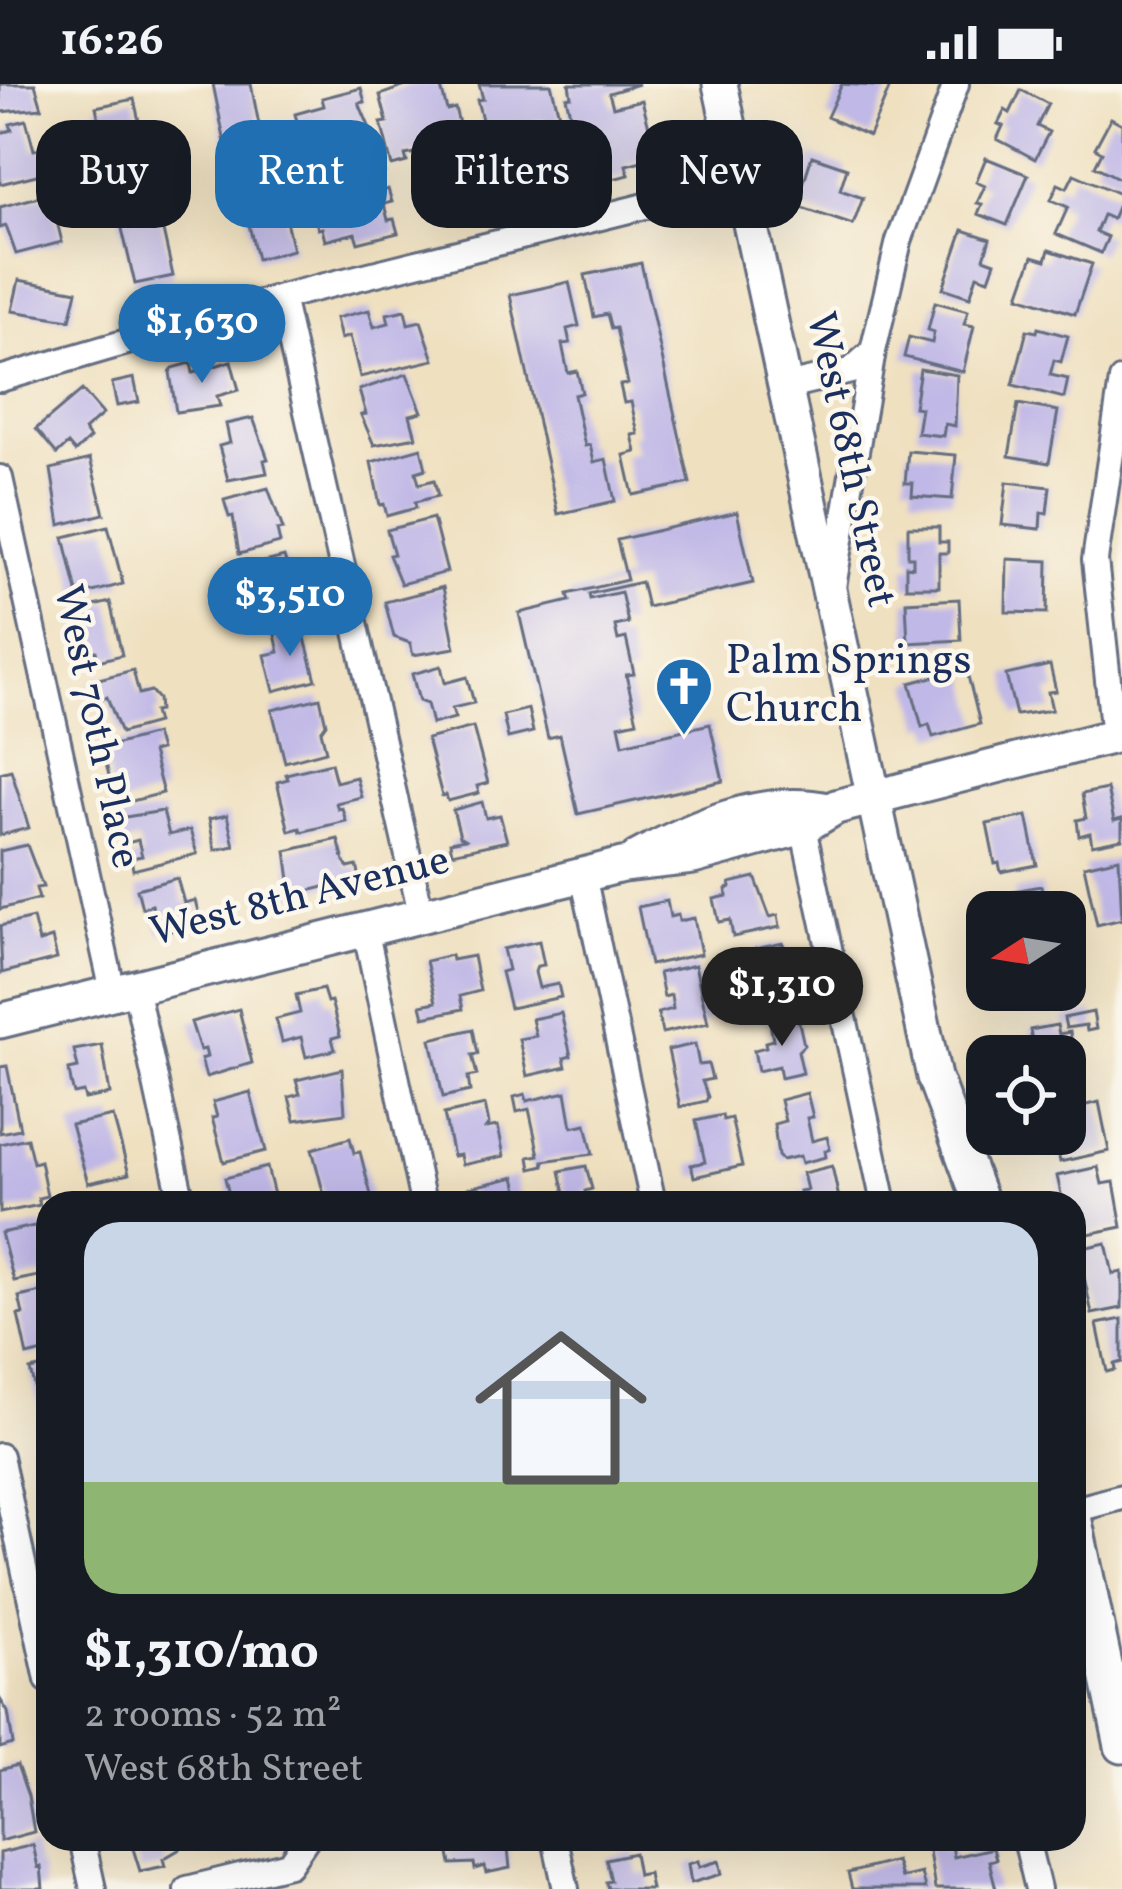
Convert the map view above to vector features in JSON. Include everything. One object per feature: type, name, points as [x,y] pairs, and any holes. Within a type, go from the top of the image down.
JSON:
[{"type":"main road","name":"West 68th Street","points":[[720,84],[728,120]]},
{"type":"main road","name":"West 68th Street","points":[[751,228],[934,1077],[977,1191]]},
{"type":"main road","name":"West 8th Avenue","points":[[0,1022],[622,865],[690,829],[796,803],[815,818],[876,797],[1118,735]]},
{"type":"main road","points":[[1086,1572],[1122,1747]]},
{"type":"street","points":[[832,593],[873,351],[899,241],[956,84]]},
{"type":"street","points":[[0,379],[281,297],[636,208]]},
{"type":"street","points":[[281,297],[421,914]]},
{"type":"street","points":[[787,386],[851,371],[873,351]]},
{"type":"street","points":[[1118,735],[1095,560],[1122,380]]},
{"type":"street","name":"West 70th Place","points":[[0,478],[124,990],[179,1191]]},
{"type":"street","points":[[815,818],[882,1191]]},
{"type":"street","points":[[583,874],[650,1191]]},
{"type":"street","points":[[365,928],[420,1191]]},
{"type":"street","points":[[0,1456],[36,1624]]},
{"type":"street","points":[[1086,1510],[1122,1497]]},
{"type":"street","points":[[85,1851],[93,1889]]},
{"type":"street","points":[[187,1889],[289,1864],[297,1851]]},
{"type":"street","points":[[558,1851],[566,1889]]},
{"type":"street","points":[[1029,1851],[1038,1889]]},
{"type":"building","points":[[0,84],[35,84],[42,108],[0,112]]},
{"type":"building","points":[[213,84],[251,84],[258,120],[220,120]]},
{"type":"building","points":[[411,84],[440,84],[447,110],[455,108],[458,120],[411,120],[411,154],[405,155],[407,162],[392,166],[380,95]]},
{"type":"building","points":[[479,84],[551,84],[560,120],[482,120],[477,100],[483,99]]},
{"type":"building","points":[[569,84],[639,84],[609,93],[613,107],[642,100],[647,120],[636,120],[636,162],[626,165],[629,175],[612,179],[612,120],[572,120],[566,97],[571,96]]},
{"type":"building","points":[[842,84],[890,87],[869,136],[827,117]]},
{"type":"building","points":[[361,88],[365,102],[359,103],[366,120],[297,120],[295,114],[324,106],[322,98]]},
{"type":"building","points":[[1021,90],[1048,104],[1037,126],[1049,132],[1035,159],[997,139],[1003,126],[998,124],[1005,110],[1010,113]]},
{"type":"building","points":[[134,99],[139,120],[99,120],[96,107]]},
{"type":"building","points":[[1111,118],[1122,124],[1122,180],[1095,166],[1102,152],[1095,148]]},
{"type":"building","points":[[26,120],[36,150],[36,175],[0,184],[0,133],[12,130],[10,124]]},
{"type":"building","points":[[812,156],[847,168],[840,190],[863,198],[853,225],[803,208],[803,184]]},
{"type":"building","points":[[986,158],[1028,175],[1007,225],[978,214],[982,204],[977,203],[985,186],[976,182]]},
{"type":"building","points":[[1074,174],[1122,195],[1112,219],[1103,215],[1096,232],[1108,237],[1101,253],[1056,234],[1068,207],[1051,200],[1058,184],[1067,188]]},
{"type":"building","points":[[36,198],[36,228],[58,228],[62,242],[16,254],[6,226],[0,228],[0,207]]},
{"type":"building","points":[[387,216],[394,219],[398,233],[358,243],[355,233],[325,241],[322,228],[387,228]]},
{"type":"building","points":[[122,228],[162,228],[173,276],[135,284]]},
{"type":"building","points":[[250,228],[288,228],[293,250],[257,259]]},
{"type":"building","points":[[963,230],[990,239],[984,258],[995,262],[989,279],[977,275],[970,297],[943,288]]},
{"type":"building","points":[[1049,250],[1092,264],[1075,314],[1019,296],[1033,256],[1046,260]]},
{"type":"building","points":[[641,263],[690,483],[633,495],[624,455],[636,452],[632,435],[638,434],[631,402],[624,403],[620,385],[628,384],[616,328],[611,329],[607,314],[594,317],[585,275]]},
{"type":"building","points":[[19,280],[77,291],[70,320],[12,311]]},
{"type":"building","points":[[569,282],[579,326],[567,329],[570,343],[562,344],[568,373],[577,371],[582,393],[574,395],[585,446],[590,445],[594,462],[606,459],[615,501],[558,514],[510,295]]},
{"type":"building","points":[[935,302],[968,311],[964,324],[974,326],[963,372],[904,357],[909,337],[932,343],[934,332],[928,330]]},
{"type":"building","points":[[369,310],[374,327],[389,323],[387,314],[405,310],[408,324],[421,321],[434,360],[360,377],[350,336],[341,339],[336,318]]},
{"type":"building","points":[[1038,328],[1068,336],[1061,362],[1054,360],[1050,375],[1068,379],[1064,398],[1013,385],[1027,330],[1037,332]]},
{"type":"building","points":[[231,361],[239,390],[217,396],[220,406],[176,412],[173,368],[191,363],[193,373]]},
{"type":"building","points":[[920,369],[957,375],[955,426],[945,424],[943,436],[917,433],[921,408],[914,407]]},
{"type":"building","points":[[407,374],[422,412],[410,415],[416,437],[374,445],[361,415],[366,414],[359,390]]},
{"type":"building","points":[[134,378],[139,402],[117,406],[112,383]]},
{"type":"building","points":[[82,390],[103,414],[84,430],[90,438],[75,452],[68,444],[57,454],[36,429]]},
{"type":"building","points":[[1018,404],[1058,411],[1049,463],[1009,456]]},
{"type":"building","points":[[253,418],[268,459],[264,460],[267,473],[228,480],[219,446],[230,443],[226,424]]},
{"type":"building","points":[[421,448],[426,469],[416,472],[419,484],[434,480],[438,496],[387,516],[371,462]]},
{"type":"building","points":[[908,451],[956,455],[952,499],[912,496],[913,483],[905,483]]},
{"type":"building","points":[[90,459],[104,514],[60,525],[51,469]]},
{"type":"building","points":[[1007,482],[1050,487],[1040,529],[1002,525]]},
{"type":"building","points":[[268,488],[283,529],[277,530],[280,543],[239,554],[233,516],[229,517],[224,500]]},
{"type":"building","points":[[737,512],[753,583],[647,607],[641,582],[589,594],[590,599],[621,592],[628,623],[615,626],[618,640],[626,638],[634,674],[626,675],[637,721],[619,725],[623,744],[710,724],[723,781],[578,814],[560,735],[548,738],[519,613],[570,601],[568,594],[627,580],[617,540]]},
{"type":"building","points":[[433,518],[447,572],[401,584],[389,555],[394,554],[387,530]]},
{"type":"building","points":[[108,526],[123,584],[78,596],[64,537]]},
{"type":"building","points":[[908,527],[939,527],[939,542],[948,542],[948,553],[939,553],[939,587],[906,587],[906,566],[913,567],[913,557],[908,557]]},
{"type":"building","points":[[284,557],[297,599],[293,600],[296,613],[251,624],[247,606],[254,604],[245,567]]},
{"type":"building","points":[[1007,559],[1048,561],[1047,613],[1006,612]]},
{"type":"building","points":[[443,587],[455,648],[413,655],[410,643],[394,637],[385,602]]},
{"type":"building","points":[[959,599],[961,640],[908,643],[906,602]]},
{"type":"building","points":[[110,602],[122,655],[98,661],[96,651],[88,650],[82,609]]},
{"type":"building","points":[[301,623],[316,680],[274,691],[265,655],[279,652],[274,630]]},
{"type":"building","points":[[1050,665],[1056,691],[1048,692],[1052,710],[1016,715],[1006,675]]},
{"type":"building","points":[[441,666],[445,683],[467,677],[474,703],[452,708],[455,718],[432,724],[412,674]]},
{"type":"building","points":[[966,668],[980,724],[933,737],[929,724],[922,727],[910,683]]},
{"type":"building","points":[[133,670],[139,694],[151,691],[158,699],[157,723],[121,733],[107,697],[97,700],[91,681]]},
{"type":"building","points":[[320,698],[326,751],[285,762],[272,710]]},
{"type":"building","points":[[528,709],[533,732],[508,738],[503,715]]},
{"type":"building","points":[[473,727],[488,783],[477,786],[479,793],[448,801],[442,796],[427,739]]},
{"type":"building","points":[[155,734],[160,750],[152,752],[163,793],[121,804],[119,794],[114,795],[102,748]]},
{"type":"building","points":[[331,763],[336,782],[356,777],[361,797],[336,803],[346,821],[289,831],[277,782],[288,779],[286,774]]},
{"type":"building","points":[[11,770],[29,828],[0,835],[0,773]]},
{"type":"building","points":[[1107,789],[1114,821],[1122,819],[1122,839],[1092,845],[1090,833],[1079,836],[1077,820],[1086,818],[1082,794]]},
{"type":"building","points":[[482,802],[486,818],[500,815],[507,841],[452,853],[450,842],[465,839],[453,810]]},
{"type":"building","points":[[163,811],[169,835],[190,830],[197,854],[133,870],[131,858],[142,856],[138,840],[120,845],[113,819]]},
{"type":"building","points":[[227,815],[234,846],[215,850],[209,819]]},
{"type":"building","points":[[1027,816],[1037,865],[1001,872],[987,824]]},
{"type":"building","points":[[338,839],[344,862],[348,868],[357,866],[360,878],[292,895],[286,851]]},
{"type":"building","points":[[27,845],[43,887],[36,888],[39,899],[0,909],[0,851]]},
{"type":"building","points":[[1119,858],[1122,919],[1097,925],[1084,866]]},
{"type":"building","points":[[755,877],[770,917],[778,915],[780,927],[733,937],[730,920],[719,922],[714,899],[727,896],[730,883]]},
{"type":"building","points":[[177,878],[184,903],[195,900],[201,923],[159,934],[152,905],[142,908],[137,889]]},
{"type":"building","points":[[667,901],[670,917],[678,915],[679,921],[694,918],[701,954],[650,965],[638,907]]},
{"type":"building","points":[[33,918],[39,942],[52,938],[57,959],[2,973],[0,926]]},
{"type":"building","points":[[539,941],[544,965],[535,972],[539,988],[558,984],[561,997],[510,1008],[501,972],[508,970],[503,949]]},
{"type":"building","points":[[783,943],[788,966],[789,959],[804,956],[808,974],[793,977],[789,972],[795,1009],[763,1016],[751,972],[761,970],[756,949]]},
{"type":"building","points":[[451,955],[452,960],[473,956],[480,991],[460,996],[463,1009],[424,1017],[421,1005],[436,1002],[426,961]]},
{"type":"building","points":[[695,965],[708,1023],[662,1033],[658,1013],[673,1009],[671,995],[664,997],[659,973]]},
{"type":"building","points":[[323,989],[340,1036],[332,1038],[335,1050],[306,1057],[301,1037],[282,1042],[276,1019],[300,1013],[296,995]]},
{"type":"building","points":[[239,1009],[252,1063],[206,1077],[201,1059],[207,1057],[205,1049],[200,1050],[191,1022]]},
{"type":"building","points":[[1093,1012],[1096,1029],[1087,1031],[1086,1025],[1066,1028],[1064,1018]]},
{"type":"building","points":[[561,1013],[571,1056],[564,1058],[566,1067],[527,1076],[519,1039],[536,1036],[532,1019]]},
{"type":"building","points":[[798,1018],[803,1073],[781,1078],[779,1066],[758,1071],[754,1050],[773,1040],[770,1023]]},
{"type":"building","points":[[1057,1025],[1059,1034],[1071,1035],[1031,1035],[1030,1030]]},
{"type":"building","points":[[473,1029],[477,1075],[468,1077],[470,1091],[443,1097],[431,1039]]},
{"type":"building","points":[[695,1044],[699,1065],[708,1064],[712,1079],[702,1081],[708,1097],[680,1107],[668,1050]]},
{"type":"building","points":[[102,1045],[110,1094],[85,1099],[83,1092],[74,1094],[71,1082],[69,1070],[78,1068],[74,1050]]},
{"type":"building","points":[[7,1066],[20,1129],[0,1133],[0,1067]]},
{"type":"building","points":[[342,1069],[345,1113],[295,1120],[289,1097],[300,1094],[296,1080]]},
{"type":"building","points":[[250,1092],[266,1151],[224,1162],[212,1118],[217,1117],[213,1102]]},
{"type":"building","points":[[566,1092],[572,1127],[586,1124],[593,1154],[543,1161],[544,1166],[531,1169],[529,1157],[539,1155],[529,1109],[517,1112],[514,1097],[525,1094],[527,1101]]},
{"type":"building","points":[[807,1093],[812,1141],[827,1137],[830,1149],[826,1157],[802,1163],[800,1156],[782,1160],[774,1124],[785,1121],[780,1100]]},
{"type":"building","points":[[1099,1102],[1109,1151],[1060,1162],[1058,1155],[1086,1155],[1086,1105]]},
{"type":"building","points":[[485,1105],[486,1128],[498,1126],[504,1156],[462,1165],[460,1155],[453,1156],[444,1114]]},
{"type":"building","points":[[722,1115],[723,1120],[731,1118],[742,1166],[694,1177],[691,1165],[705,1162],[696,1121]]},
{"type":"building","points":[[113,1116],[129,1174],[88,1183],[71,1125]]},
{"type":"building","points":[[27,1138],[33,1163],[40,1161],[46,1191],[36,1191],[36,1206],[0,1213],[0,1144]]},
{"type":"building","points":[[350,1138],[354,1153],[360,1152],[370,1191],[323,1191],[312,1149]]},
{"type":"building","points":[[586,1166],[592,1189],[564,1191],[560,1171]]},
{"type":"building","points":[[832,1166],[837,1191],[799,1191],[807,1190],[803,1173]]},
{"type":"building","points":[[267,1167],[273,1191],[228,1191],[225,1178]]},
{"type":"building","points":[[1098,1167],[1102,1184],[1114,1182],[1122,1227],[1086,1234],[1086,1191],[1060,1191],[1057,1176]]},
{"type":"building","points":[[515,1177],[518,1191],[469,1191]]},
{"type":"building","points":[[36,1226],[36,1276],[14,1281],[1,1233]]},
{"type":"building","points":[[1106,1243],[1113,1274],[1122,1272],[1122,1308],[1092,1314],[1086,1247]]},
{"type":"building","points":[[36,1293],[36,1354],[27,1356],[18,1315],[23,1314],[19,1297]]},
{"type":"building","points":[[1122,1319],[1122,1362],[1107,1372],[1097,1324]]},
{"type":"building","points":[[0,1699],[8,1712],[13,1744],[0,1748]]},
{"type":"building","points":[[17,1765],[34,1832],[0,1841],[0,1770]]},
{"type":"building","points":[[33,1845],[43,1889],[0,1889],[0,1853]]},
{"type":"building","points":[[134,1851],[177,1851],[163,1859],[165,1866],[140,1871]]},
{"type":"building","points":[[448,1851],[508,1851],[510,1868],[486,1873],[484,1866],[475,1869],[474,1863],[451,1864]]},
{"type":"building","points":[[929,1851],[953,1851],[954,1857],[994,1851],[996,1859],[989,1861],[996,1889],[935,1889]]},
{"type":"building","points":[[634,1853],[638,1875],[648,1873],[651,1889],[608,1889],[606,1859]]},
{"type":"building","points":[[698,1861],[699,1867],[719,1861],[722,1874],[691,1883],[688,1864]]},
{"type":"building","points":[[896,1861],[901,1878],[921,1873],[925,1889],[852,1889],[848,1873]]},
{"type":"place","name":"Palm Springs Church","points":[[684,737]]}]
